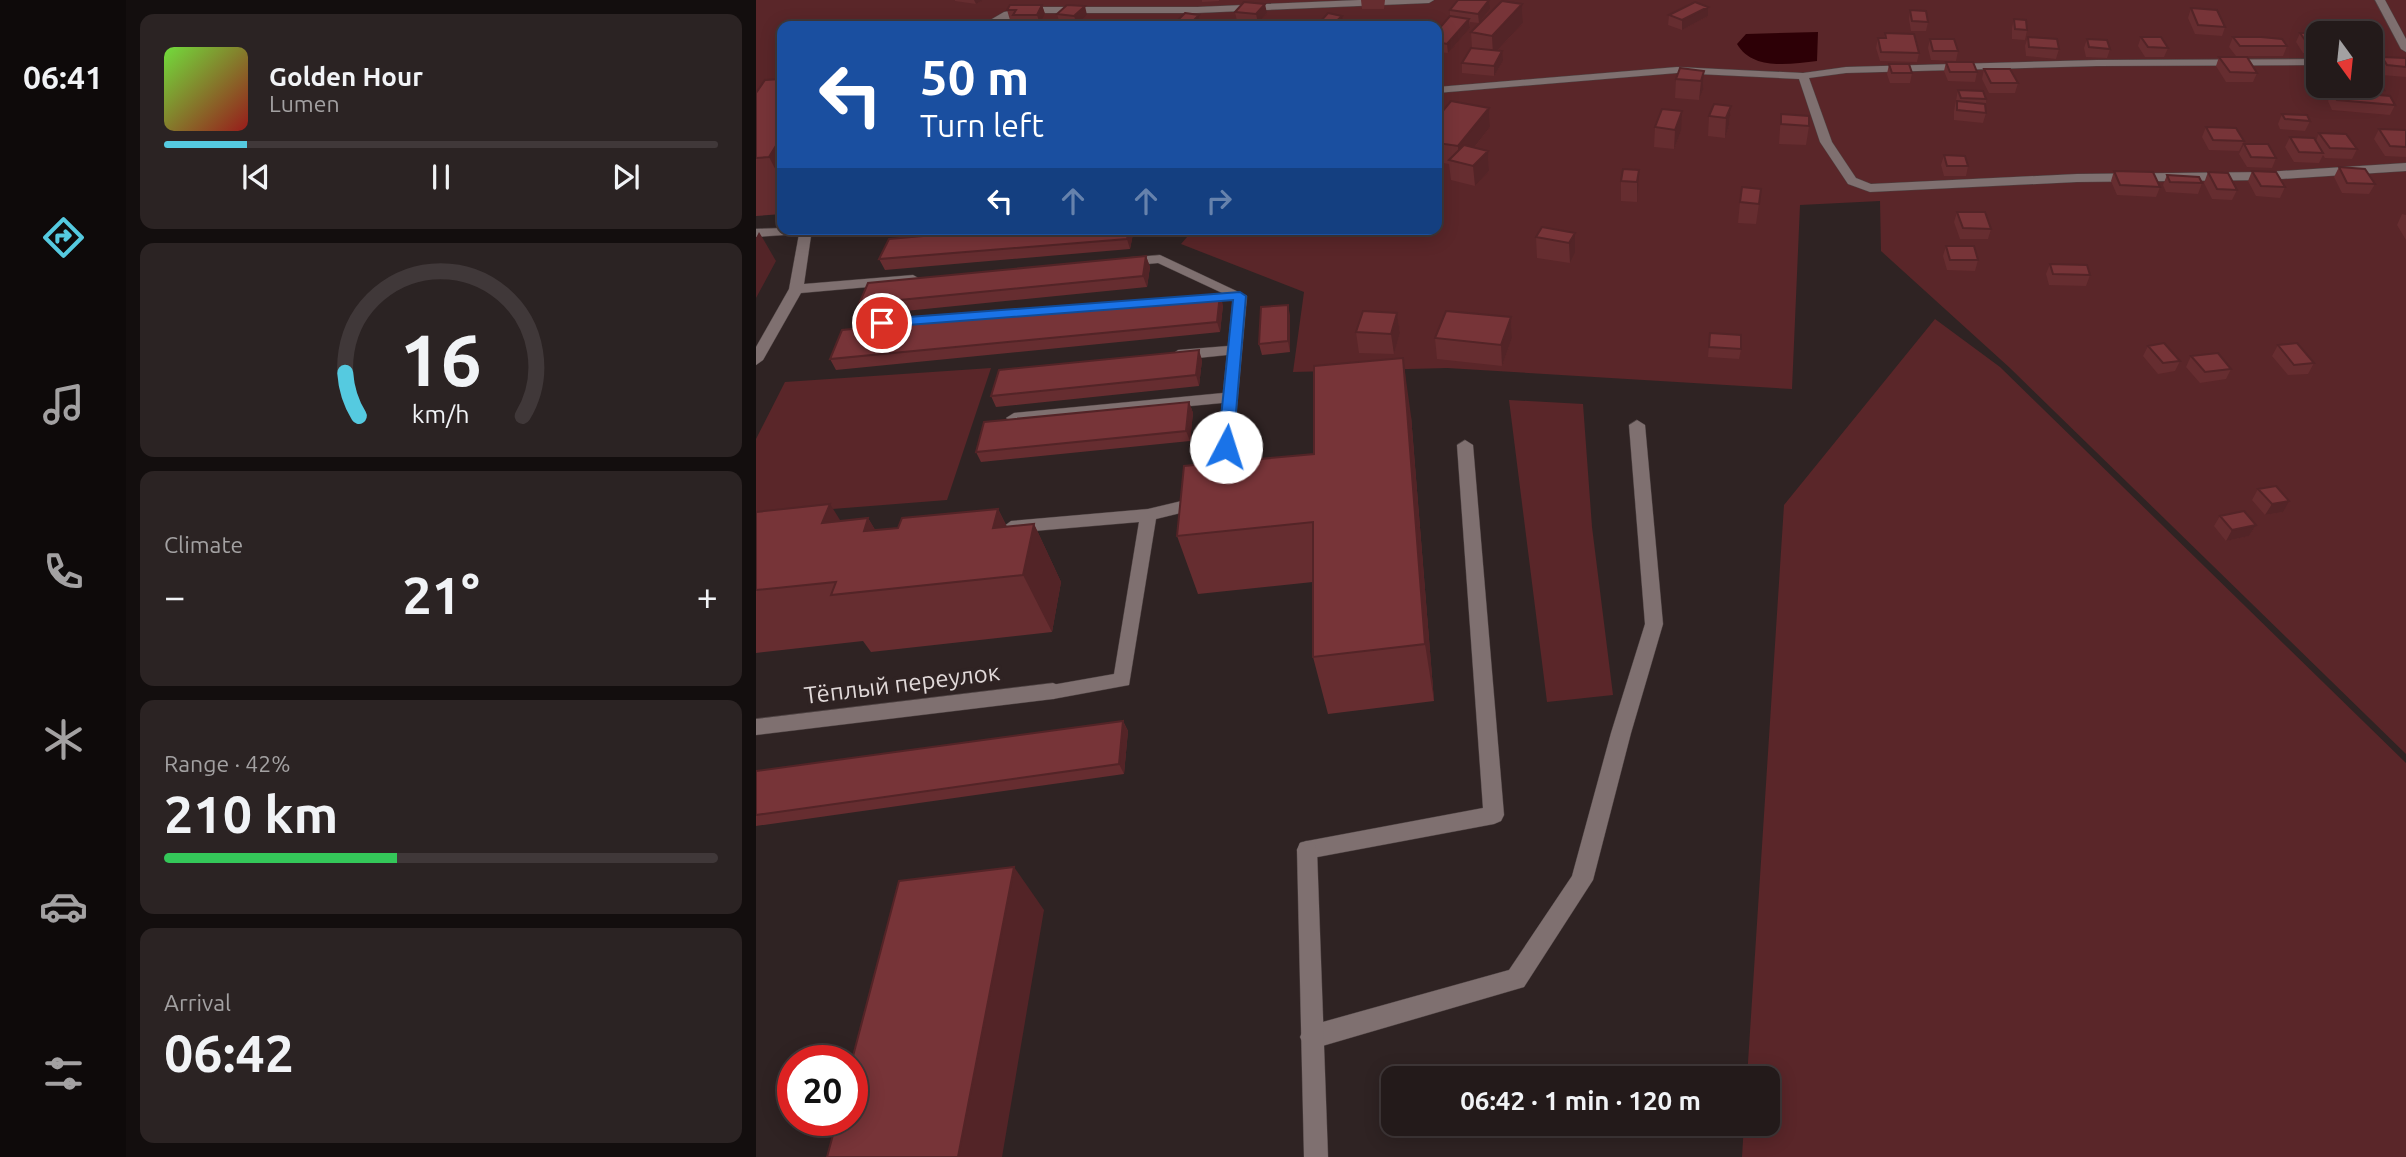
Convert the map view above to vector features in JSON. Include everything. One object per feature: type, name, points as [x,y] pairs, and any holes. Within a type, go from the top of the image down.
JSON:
[{"type":"street","points":[[995,21],[1008,14],[1032,10],[1197,10],[1429,0]]},
{"type":"street","points":[[2380,0],[2406,49]]},
{"type":"street","points":[[1442,90],[1677,70],[1803,76],[1846,69],[2306,62]]},
{"type":"street","points":[[2384,62],[2406,62]]},
{"type":"street","points":[[1803,76],[1826,142],[1852,181],[1870,188],[2077,178],[2266,176],[2406,167]]},
{"type":"street","points":[[756,233],[777,231]]},
{"type":"street","points":[[756,360],[796,289],[805,235]]},
{"type":"street","points":[[1106,263],[1160,259],[1240,296]]},
{"type":"street","points":[[796,289],[931,278]]},
{"type":"street","points":[[1212,298],[1240,296]]},
{"type":"street","points":[[999,528],[1148,515],[1195,504],[1223,472],[1240,296]]},
{"type":"street","points":[[882,323],[1075,309]]},
{"type":"street","points":[[1167,356],[1234,350]]},
{"type":"street","points":[[1014,418],[1230,397]]},
{"type":"street","points":[[1312,1037],[1516,979],[1582,880],[1621,733],[1654,624],[1637,425]]},
{"type":"street","points":[[1316,1157],[1307,850],[1494,815],[1465,445]]},
{"type":"street","name":"Тёплый переулок","points":[[756,727],[1053,691],[1122,680],[1148,515]]},
{"type":"shaded area","points":[[756,0],[2406,0],[2406,754],[2010,368],[1881,251],[1880,201],[1800,205],[1792,389],[1447,368],[1293,372],[1304,292],[1181,244],[1189,235],[1442,235],[1442,21],[777,21],[777,117],[756,119]]},
{"type":"shaded area","points":[[1818,32],[1817,61],[1784,64],[1762,62],[1744,53],[1737,44],[1746,34]]},
{"type":"shaded area","points":[[1935,319],[2000,367],[2406,763],[2406,1157],[1742,1157],[1743,1136],[1780,1136],[1780,1066],[1748,1066],[1784,505]]},
{"type":"shaded area","points":[[991,368],[947,500],[756,515],[756,439],[785,382]]},
{"type":"shaded area","points":[[1509,400],[1583,404],[1592,527],[1613,695],[1547,702]]},
{"type":"building","points":[[1458,0],[1489,0],[1478,14],[1450,10]]},
{"type":"building","points":[[1502,1],[1522,4],[1492,36],[1471,32]]},
{"type":"building","points":[[1244,2],[1265,4],[1256,14],[1235,12]]},
{"type":"building","points":[[1695,2],[1708,7],[1682,20],[1669,15]]},
{"type":"building","points":[[1010,5],[1042,5],[1037,15],[1013,15],[1016,10],[1007,10]]},
{"type":"building","points":[[1067,5],[1085,6],[1074,16],[1057,14]]},
{"type":"building","points":[[2191,8],[2217,10],[2225,27],[2198,25]]},
{"type":"building","points":[[1910,10],[1926,11],[1928,22],[1912,21]]},
{"type":"building","points":[[1185,13],[1199,15],[1193,21],[1177,21]]},
{"type":"building","points":[[1328,13],[1342,16],[1336,21],[1321,21]]},
{"type":"building","points":[[1450,16],[1469,19],[1447,44],[1442,43],[1442,25]]},
{"type":"building","points":[[2014,19],[2026,20],[2027,30],[2015,29]]},
{"type":"building","points":[[1885,33],[1914,34],[1919,53],[1881,52],[1878,38],[1886,38]]},
{"type":"building","points":[[2028,37],[2057,39],[2059,49],[2029,47]]},
{"type":"building","points":[[2141,37],[2161,37],[2168,48],[2148,47]]},
{"type":"building","points":[[2233,37],[2282,39],[2287,46],[2240,46]]},
{"type":"building","points":[[1930,39],[1954,39],[1958,51],[1933,51]]},
{"type":"building","points":[[2087,39],[2107,40],[2110,49],[2089,47]]},
{"type":"building","points":[[1471,48],[1502,51],[1494,66],[1462,63]]},
{"type":"building","points":[[2219,57],[2247,57],[2257,73],[2230,72]]},
{"type":"building","points":[[2384,57],[2406,58],[2406,67],[2387,65]]},
{"type":"building","points":[[1946,62],[1973,62],[1977,72],[1950,72]]},
{"type":"building","points":[[1889,64],[1909,64],[1912,73],[1892,73]]},
{"type":"building","points":[[1680,68],[1704,71],[1701,81],[1676,79]]},
{"type":"building","points":[[1984,69],[2010,69],[2018,83],[1991,83]]},
{"type":"building","points":[[777,79],[777,144],[769,157],[756,158],[756,93],[765,80]]},
{"type":"building","points":[[1958,90],[1983,91],[1986,99],[1961,98]]},
{"type":"building","points":[[2384,95],[2390,96],[2395,105],[2336,98],[2384,98]]},
{"type":"building","points":[[1451,101],[1489,108],[1458,146],[1442,144],[1442,112]]},
{"type":"building","points":[[1957,101],[1985,104],[1986,113],[1957,110]]},
{"type":"building","points":[[1714,104],[1731,106],[1726,118],[1709,116]]},
{"type":"building","points":[[1662,109],[1682,111],[1675,130],[1655,127]]},
{"type":"building","points":[[1781,114],[1809,116],[1809,126],[1781,124]]},
{"type":"building","points":[[2282,114],[2307,115],[2310,121],[2285,119]]},
{"type":"building","points":[[2206,127],[2236,128],[2244,141],[2213,140]]},
{"type":"building","points":[[2379,129],[2406,130],[2406,147],[2390,146]]},
{"type":"building","points":[[2319,133],[2346,134],[2357,149],[2330,148]]},
{"type":"building","points":[[2290,137],[2314,138],[2323,153],[2299,152]]},
{"type":"building","points":[[2244,144],[2268,144],[2276,158],[2251,157]]},
{"type":"building","points":[[1464,145],[1488,151],[1473,166],[1449,160]]},
{"type":"building","points":[[1944,155],[1965,156],[1968,166],[1947,166]]},
{"type":"building","points":[[2339,167],[2365,169],[2375,184],[2347,183]]},
{"type":"building","points":[[1623,169],[1639,170],[1637,182],[1621,181]]},
{"type":"building","points":[[2114,171],[2153,172],[2160,187],[2120,185]]},
{"type":"building","points":[[2252,171],[2276,172],[2285,187],[2261,186]]},
{"type":"building","points":[[2208,172],[2228,173],[2237,190],[2217,189]]},
{"type":"building","points":[[2167,175],[2199,177],[2202,183],[2170,182]]},
{"type":"building","points":[[1742,187],[1761,189],[1759,204],[1740,202]]},
{"type":"building","points":[[1957,212],[1985,212],[1991,229],[1963,228]]},
{"type":"building","points":[[1542,227],[1575,233],[1569,243],[1536,237]]},
{"type":"building","points":[[935,235],[1128,235],[1127,239],[879,259],[889,239]]},
{"type":"building","points":[[1946,246],[1974,246],[1978,260],[1950,260]]},
{"type":"building","points":[[1146,256],[1143,276],[859,304],[868,283]]},
{"type":"building","points":[[2050,264],[2087,265],[2090,275],[2053,274]]},
{"type":"building","points":[[1220,294],[1217,322],[830,359],[842,330]]},
{"type":"building","points":[[1288,305],[1288,341],[1259,344],[1261,307]]},
{"type":"building","points":[[1363,311],[1397,313],[1391,334],[1356,332]]},
{"type":"building","points":[[1446,311],[1511,317],[1501,345],[1435,338]]},
{"type":"building","points":[[1710,333],[1741,335],[1741,349],[1709,347]]},
{"type":"building","points":[[2164,343],[2180,361],[2163,363],[2148,346]]},
{"type":"building","points":[[2297,343],[2314,363],[2294,365],[2278,345]]},
{"type":"building","points":[[1199,350],[1196,375],[991,396],[999,370]]},
{"type":"building","points":[[2218,353],[2231,369],[2205,372],[2191,356]]},
{"type":"building","points":[[1403,358],[1425,644],[1313,657],[1313,522],[1177,536],[1184,466],[1314,454],[1314,366]]},
{"type":"building","points":[[1189,402],[1186,431],[976,452],[984,422]]},
{"type":"building","points":[[2276,486],[2289,501],[2272,504],[2258,489]]},
{"type":"building","points":[[830,504],[822,523],[868,518],[864,531],[898,528],[902,518],[998,509],[993,528],[1034,524],[1023,575],[831,595],[836,582],[756,590],[756,512]]},
{"type":"building","points":[[2244,511],[2256,525],[2232,530],[2220,516]]},
{"type":"building","points":[[1123,721],[1119,764],[756,815],[756,771]]},
{"type":"building","points":[[1014,867],[958,1157],[827,1157],[833,1136],[868,1136],[868,1045],[856,1045],[899,881]]},
{"type":"route","points":[[882,323],[1240,296],[1226,447]]}]
